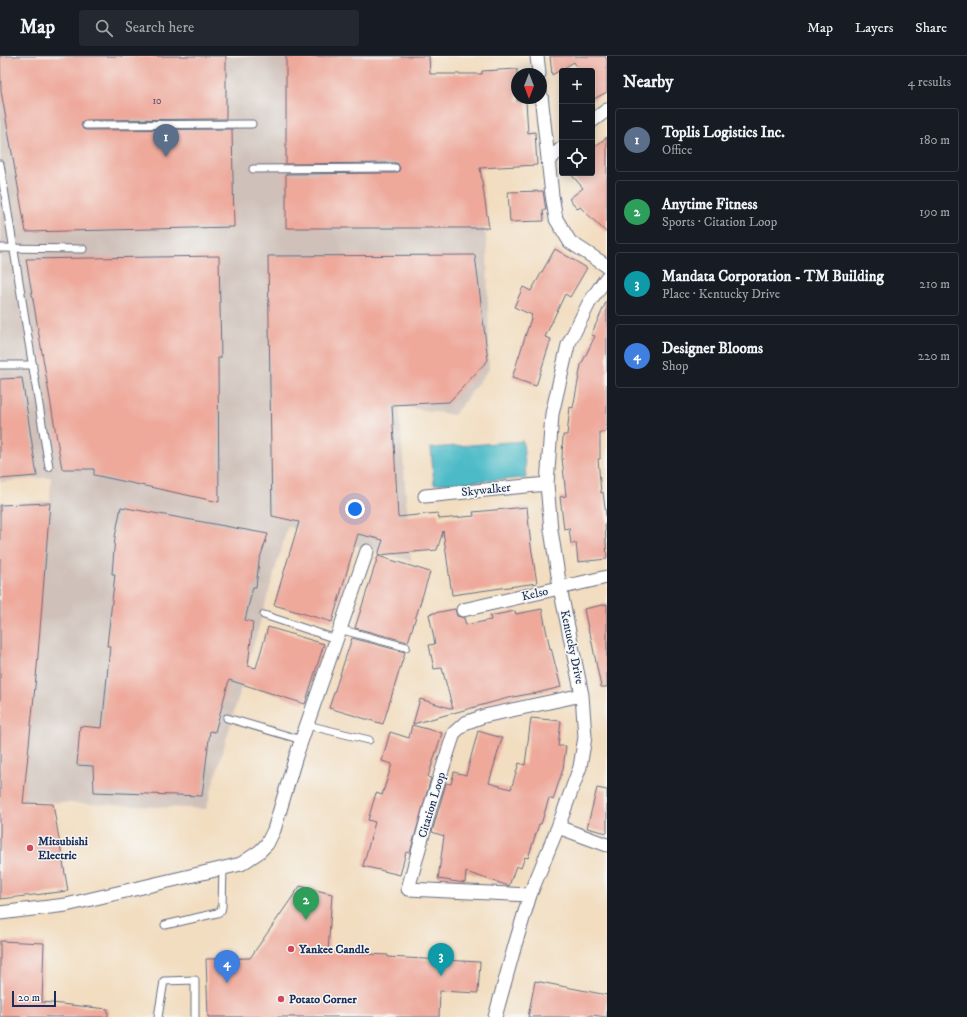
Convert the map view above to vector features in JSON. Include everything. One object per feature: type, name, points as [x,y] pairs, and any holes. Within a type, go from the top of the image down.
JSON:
[{"type":"street","points":[[537,56],[538,68]]},
{"type":"street","points":[[542,104],[556,219],[570,242],[607,266]]},
{"type":"street","points":[[595,119],[607,110]]},
{"type":"street","points":[[548,160],[559,151]]},
{"type":"street","name":"Kentucky Drive","points":[[495,1017],[514,945],[530,895],[558,827],[580,767],[585,737],[582,695],[560,588],[551,530],[547,484],[552,414],[568,345],[589,303],[607,277]]},
{"type":"street","name":"Skywalker","points":[[425,496],[547,484]]},
{"type":"street","points":[[0,913],[66,905],[241,864],[259,852],[267,844],[274,830],[307,725],[367,551]]},
{"type":"street","name":"Kelso","points":[[464,610],[607,577]]},
{"type":"street","name":"Citation Loop","points":[[530,895],[408,889],[432,801],[454,733],[465,723],[484,716],[582,695]]},
{"type":"street","points":[[558,827],[607,845]]},
{"type":"lane","points":[[86,125],[252,124]]},
{"type":"lane","points":[[0,164],[49,467]]},
{"type":"lane","points":[[253,169],[395,168]]},
{"type":"lane","points":[[0,248],[83,249]]},
{"type":"lane","points":[[0,365],[32,365]]},
{"type":"lane","points":[[264,615],[338,634],[406,647]]},
{"type":"lane","points":[[228,718],[302,740]]},
{"type":"lane","points":[[307,725],[369,740]]},
{"type":"lane","points":[[165,925],[217,913],[221,910],[223,902],[223,868]]},
{"type":"lane","points":[[158,1017],[164,981],[194,980],[195,1017]]},
{"type":"shaded area","name":"Mitsubishi Electric","points":[[0,56],[386,56],[389,72],[463,74],[487,246],[489,369],[454,415],[399,406],[411,561],[288,526],[206,809],[0,800],[0,504],[50,501],[51,477],[0,482]]},
{"type":"water","points":[[523,441],[526,478],[434,484],[431,448]]},
{"type":"building","points":[[0,56],[226,56],[226,119],[86,120],[82,122],[81,125],[83,129],[86,130],[232,129],[234,227],[26,232],[1,91]]},
{"type":"building","points":[[286,56],[429,56],[430,74],[482,74],[482,71],[511,69],[511,104],[526,104],[528,133],[535,132],[537,165],[480,168],[489,228],[286,228],[286,174],[395,173],[399,171],[400,168],[398,164],[395,163],[286,164]]},
{"type":"building","points":[[550,56],[605,56],[607,60],[607,92],[595,98],[595,68],[577,68],[574,62],[564,68],[559,68],[559,71],[552,75]]},
{"type":"building","points":[[607,137],[607,233],[580,207],[578,209],[569,199],[583,188],[573,176],[595,176],[595,147]]},
{"type":"building","points":[[543,191],[546,210],[543,210],[544,221],[510,222],[508,192]]},
{"type":"building","points":[[555,249],[587,268],[570,297],[565,294],[545,337],[551,339],[536,386],[512,378],[532,315],[514,307],[523,287],[531,291]]},
{"type":"building","points":[[475,255],[488,360],[449,402],[392,405],[398,517],[438,513],[439,519],[474,516],[473,512],[527,507],[537,583],[452,595],[443,531],[437,550],[378,555],[383,540],[358,534],[332,622],[274,605],[299,522],[272,516],[268,256]]},
{"type":"building","points":[[219,256],[221,358],[218,358],[219,502],[94,475],[94,469],[62,469],[26,259]]},
{"type":"building","points":[[607,300],[607,423],[606,432],[600,432],[600,459],[598,459],[601,493],[603,492],[607,524],[605,524],[607,559],[578,562],[576,543],[571,544],[569,528],[564,529],[560,497],[566,496],[562,458],[563,435],[567,435],[570,407],[573,408],[581,365],[595,336],[591,335]]},
{"type":"building","points":[[22,378],[37,476],[0,479],[0,379]]},
{"type":"building","points":[[50,503],[37,667],[23,803],[53,804],[68,891],[0,899],[0,505]]},
{"type":"building","points":[[121,507],[268,534],[259,561],[256,587],[253,587],[245,620],[253,622],[248,666],[256,668],[268,627],[324,644],[305,704],[229,680],[215,732],[210,731],[202,796],[94,792],[93,766],[77,765],[80,726],[102,728],[110,646],[107,646],[115,574],[112,574],[115,537]]},
{"type":"building","points":[[378,556],[430,572],[408,642],[355,628]]},
{"type":"building","points":[[607,604],[607,687],[601,687],[584,609]]},
{"type":"building","points":[[455,609],[457,616],[464,618],[466,625],[491,620],[490,616],[515,611],[516,614],[542,609],[550,649],[551,648],[561,687],[508,698],[413,724],[420,699],[453,709],[442,668],[434,669],[429,645],[435,644],[429,614]]},
{"type":"building","points":[[352,638],[405,652],[383,724],[329,708]]},
{"type":"building","points":[[531,718],[561,721],[558,746],[566,746],[563,769],[553,800],[549,798],[528,858],[525,857],[521,868],[516,866],[509,886],[466,872],[465,883],[438,879],[444,836],[432,832],[446,783],[451,784],[454,772],[466,775],[478,731],[502,738],[489,783],[511,789],[519,763],[525,765]]},
{"type":"building","points":[[412,725],[442,733],[428,777],[431,778],[410,853],[406,852],[400,875],[363,866],[375,822],[368,820],[376,793],[382,795],[392,764],[382,761],[390,732],[409,738]]},
{"type":"building","points":[[597,788],[607,790],[607,833],[587,828]]},
{"type":"building","points":[[300,886],[332,894],[328,952],[480,962],[478,993],[440,991],[439,1017],[208,1017],[206,959],[250,958]]},
{"type":"building","points":[[0,941],[44,943],[42,1002],[108,1009],[108,1017],[0,1017]]},
{"type":"building","points":[[535,981],[607,995],[607,1017],[590,1015],[589,1017],[528,1017]]},
{"type":"place","name":"Toplis Logistics Inc.","points":[[166,157]]},
{"type":"place","name":"Mitsubishi Electric","points":[[30,848]]},
{"type":"place","name":"Anytime Fitness","points":[[306,920]]},
{"type":"place","name":"Yankee Candle","points":[[291,949]]},
{"type":"place","name":"Mandata Corporation - TM Building","points":[[441,976]]},
{"type":"place","name":"Designer Blooms","points":[[227,983]]},
{"type":"place","name":"Potato Corner","points":[[281,999]]}]
